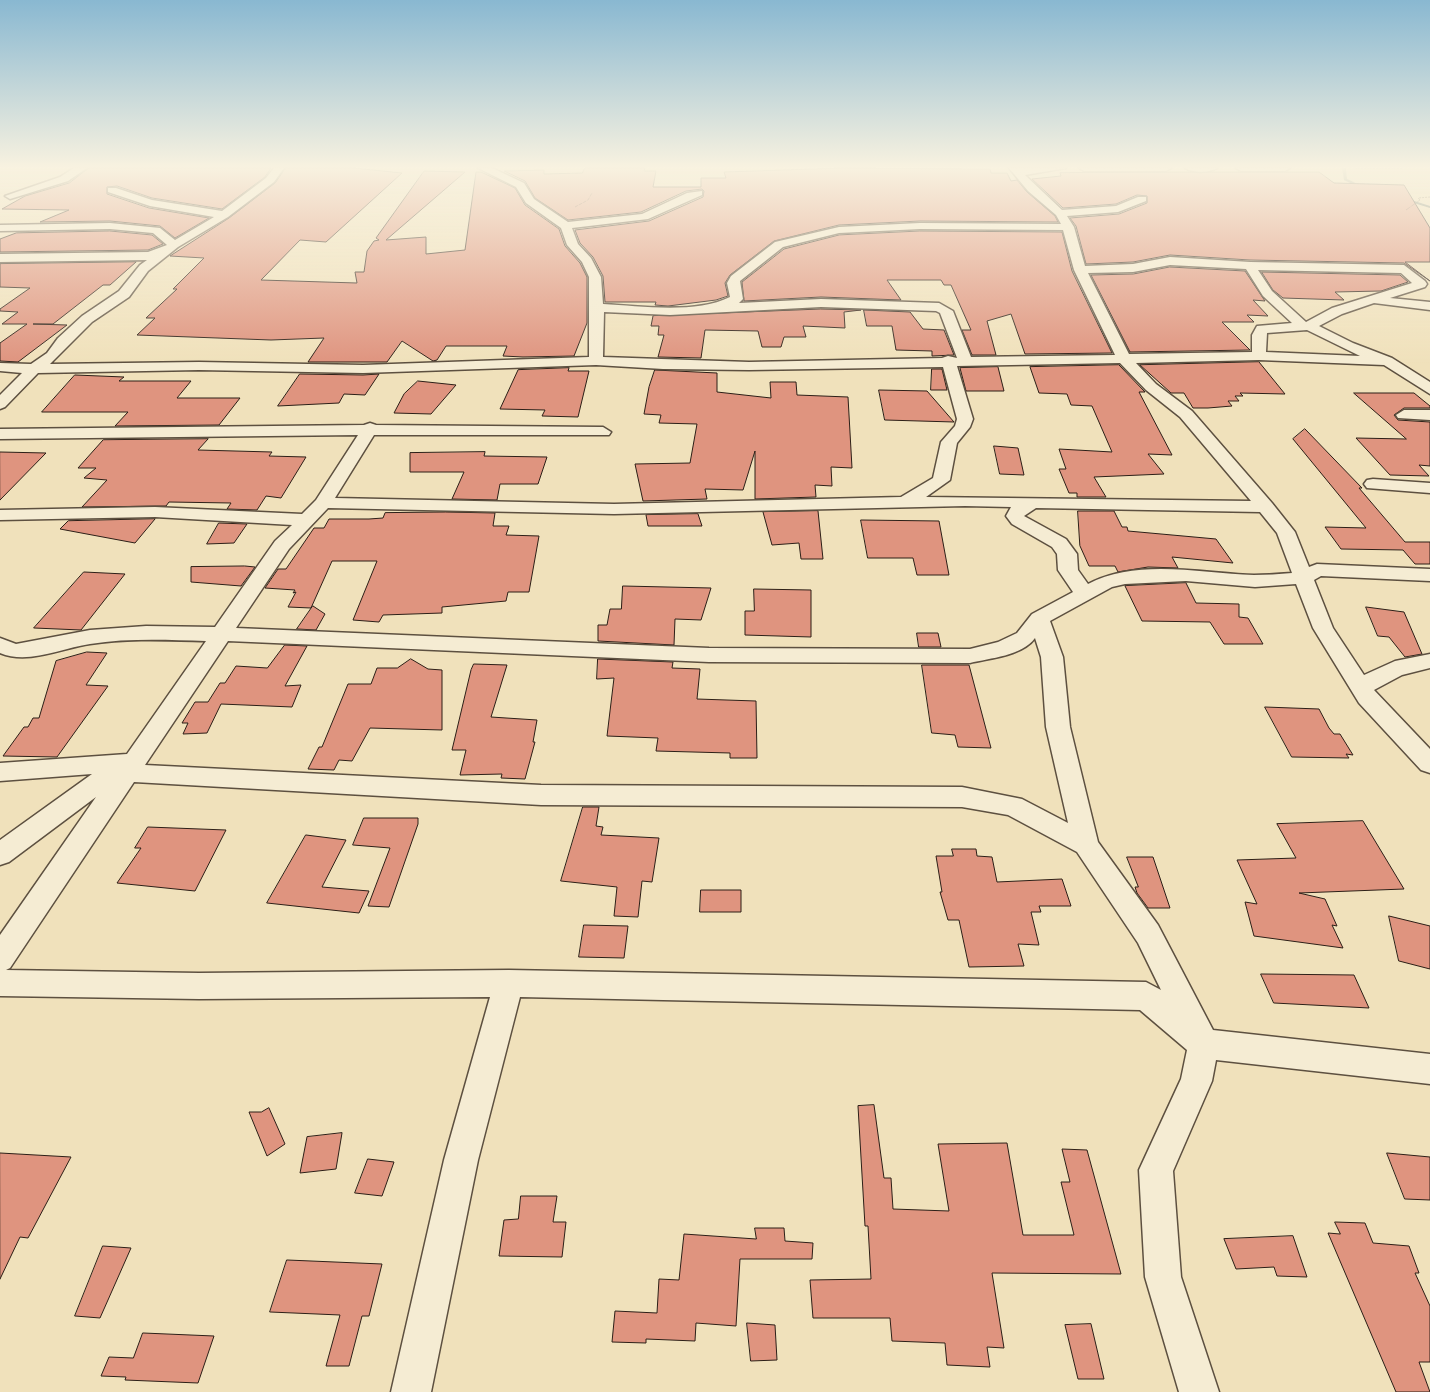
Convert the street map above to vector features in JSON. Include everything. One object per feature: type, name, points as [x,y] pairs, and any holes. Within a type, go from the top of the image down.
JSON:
[{"type":"street","points":[[158,233],[171,248]]},
{"type":"street","points":[[0,404],[34,369],[52,356],[63,341],[87,319],[124,294],[144,268],[195,233]]},
{"type":"street","points":[[569,233],[573,245],[587,261],[595,277],[597,308],[596,361]]},
{"type":"street","points":[[720,308],[738,299],[734,279],[770,249],[796,239],[825,233]]},
{"type":"street","points":[[1070,233],[1080,270],[1103,321],[1125,360],[1151,388],[1186,414],[1286,532],[1323,628],[1361,688],[1430,764]]},
{"type":"street","points":[[0,258],[149,256],[171,248]]},
{"type":"street","points":[[1080,270],[1133,268],[1170,261],[1250,266],[1404,268],[1421,284],[1336,311],[1306,326],[1262,329],[1259,335],[1259,356]]},
{"type":"street","points":[[1250,266],[1268,292],[1306,326],[1386,361],[1430,389]]},
{"type":"street","points":[[1374,300],[1430,306]]},
{"type":"street","points":[[597,308],[681,310],[821,303],[939,307],[946,311],[965,360]]},
{"type":"street","points":[[1336,359],[1348,351],[1348,346]]},
{"type":"street","points":[[0,367],[34,369],[199,366],[363,369],[596,361],[663,365],[749,366],[948,360],[1125,360],[1259,356],[1386,361]]},
{"type":"street","points":[[906,502],[942,480],[949,442],[962,427],[965,419],[948,360]]},
{"type":"street","points":[[1404,415],[1430,415]]},
{"type":"street","points":[[0,434],[370,428],[603,432]]},
{"type":"street","points":[[0,959],[130,763],[224,634],[282,545],[323,503],[370,428]]},
{"type":"street","points":[[1373,484],[1430,488]]},
{"type":"street","points":[[323,503],[614,509],[906,502],[1266,507]]},
{"type":"street","points":[[1031,503],[1018,510],[1015,516],[1018,520],[1059,543],[1067,554],[1068,570],[1084,594]]},
{"type":"street","points":[[0,515],[155,512],[307,520]]},
{"type":"street","points":[[0,645],[14,651],[50,646],[90,636],[146,633],[224,634],[709,655],[970,656],[1004,648],[1024,638],[1039,619],[1105,583],[1125,578],[1186,575],[1255,581],[1304,578],[1317,570],[1430,575]]},
{"type":"street","points":[[1039,619],[1052,657],[1058,727],[1086,845],[1148,934],[1204,1044],[1196,1081],[1156,1170],[1164,1277],[1199,1392]]},
{"type":"street","points":[[1361,688],[1379,676],[1416,662],[1430,661]]},
{"type":"street","points":[[0,854],[130,763]]},
{"type":"street","points":[[0,772],[130,763],[541,795],[962,797],[1013,806],[1086,845]]},
{"type":"street","points":[[0,983],[199,986],[509,983],[1146,996],[1204,1044],[1430,1069]]},
{"type":"street","points":[[411,1392],[461,1160],[509,983]]},
{"type":"building","points":[[16,233],[131,233],[152,235],[163,244],[148,250],[0,252],[0,239]]},
{"type":"building","points":[[169,233],[184,233],[175,238]]},
{"type":"building","points":[[206,233],[336,233],[326,242],[300,240],[261,280],[357,283],[355,272],[364,272],[367,251],[374,241],[379,240],[376,238],[380,233],[394,233],[386,240],[426,237],[426,254],[465,250],[467,233],[560,233],[565,246],[580,263],[587,277],[587,323],[574,356],[503,356],[507,346],[446,346],[437,360],[433,361],[402,341],[387,362],[308,362],[324,338],[271,340],[137,335],[155,318],[146,318],[177,289],[173,289],[204,258],[170,256]]},
{"type":"building","points":[[576,233],[807,233],[774,241],[730,275],[725,283],[728,296],[716,300],[668,306],[655,305],[656,302],[605,302],[603,276],[593,257],[580,243]]},
{"type":"building","points":[[880,233],[1062,233],[1072,271],[1112,353],[1025,354],[1011,314],[987,321],[996,355],[972,355],[962,330],[971,330],[951,285],[944,285],[941,280],[887,280],[901,300],[821,297],[744,301],[742,282],[784,249],[839,235]]},
{"type":"building","points":[[1078,233],[1430,233],[1430,262],[1405,262],[1430,281],[1404,263],[1250,260],[1170,255],[1133,262],[1086,264]]},
{"type":"building","points":[[136,262],[110,285],[103,285],[53,324],[33,324],[67,325],[18,362],[0,361],[0,343],[27,324],[2,324],[18,312],[0,311],[0,309],[30,288],[0,287],[0,264]]},
{"type":"building","points":[[1170,267],[1245,271],[1265,301],[1253,300],[1268,316],[1247,315],[1254,322],[1222,322],[1250,350],[1130,352],[1091,275],[1133,274]]},
{"type":"building","points":[[1262,272],[1400,275],[1408,282],[1381,291],[1335,292],[1344,300],[1283,298],[1273,290]]},
{"type":"building","points":[[821,309],[861,310],[844,312],[845,328],[803,326],[806,337],[784,337],[781,347],[762,347],[758,331],[705,330],[701,358],[658,357],[664,335],[658,335],[659,326],[651,326],[653,316]]},
{"type":"building","points":[[864,310],[910,312],[923,329],[944,330],[954,355],[932,356],[932,351],[896,350],[892,326],[867,326]]},
{"type":"building","points":[[1259,362],[1285,394],[1240,393],[1243,396],[1235,396],[1239,401],[1228,401],[1232,406],[1208,408],[1193,408],[1184,393],[1171,393],[1140,365]]},
{"type":"building","points":[[1119,365],[1145,392],[1139,392],[1172,455],[1148,454],[1164,474],[1094,477],[1106,497],[1077,497],[1077,493],[1069,493],[1059,469],[1066,469],[1059,449],[1112,452],[1092,406],[1071,405],[1067,394],[1039,393],[1030,367]]},
{"type":"building","points":[[998,367],[1004,391],[966,391],[960,368]]},
{"type":"building","points":[[569,368],[568,371],[589,371],[578,417],[542,416],[545,410],[500,409],[518,370]]},
{"type":"building","points":[[932,369],[942,369],[947,390],[931,390]]},
{"type":"building","points":[[655,370],[717,373],[717,392],[771,398],[770,382],[796,382],[797,395],[848,397],[852,468],[831,467],[832,486],[815,485],[816,497],[755,499],[755,451],[743,490],[705,489],[707,499],[643,501],[635,464],[690,463],[697,424],[659,423],[661,415],[644,414],[649,387]]},
{"type":"building","points":[[300,374],[379,374],[365,395],[344,394],[339,403],[278,406]]},
{"type":"building","points":[[75,375],[124,377],[119,381],[191,381],[177,398],[240,398],[219,425],[115,426],[128,412],[42,412]]},
{"type":"building","points":[[418,381],[456,385],[431,414],[394,413],[404,394]]},
{"type":"building","points":[[879,390],[927,391],[954,422],[885,420]]},
{"type":"building","points":[[1354,393],[1414,393],[1430,406],[1430,408],[1404,408],[1394,415],[1398,420],[1430,422],[1430,466],[1419,465],[1429,476],[1390,475],[1356,438],[1406,439]]},
{"type":"building","points":[[1305,429],[1362,488],[1359,488],[1405,542],[1430,542],[1430,564],[1415,564],[1403,550],[1341,549],[1325,527],[1366,528],[1293,439]]},
{"type":"building","points":[[208,439],[198,450],[272,452],[269,456],[306,457],[281,498],[266,496],[257,510],[227,509],[231,503],[169,502],[166,506],[82,507],[107,480],[84,478],[96,468],[78,468],[103,440]]},
{"type":"building","points":[[994,446],[1018,448],[1024,475],[1000,474]]},
{"type":"building","points":[[0,452],[46,453],[0,500]]},
{"type":"building","points":[[485,452],[484,456],[547,457],[538,484],[500,484],[497,500],[452,499],[464,472],[410,472],[410,453]]},
{"type":"building","points":[[818,511],[823,559],[801,559],[799,543],[772,545],[763,512]]},
{"type":"building","points":[[1078,511],[1114,511],[1122,527],[1127,527],[1128,531],[1216,539],[1233,563],[1172,557],[1178,568],[1148,567],[1118,572],[1115,566],[1089,566],[1080,546]]},
{"type":"building","points":[[385,513],[495,513],[493,526],[509,526],[506,535],[539,536],[529,592],[508,592],[506,601],[442,607],[442,613],[383,615],[379,622],[353,620],[377,561],[332,561],[311,608],[288,607],[296,592],[293,593],[295,590],[265,588],[278,569],[286,569],[314,528],[324,528],[329,519],[383,518]]},
{"type":"building","points":[[698,514],[702,526],[648,526],[646,515]]},
{"type":"building","points":[[155,519],[135,543],[60,529],[68,521]]},
{"type":"building","points":[[861,520],[939,521],[949,575],[917,575],[913,558],[868,558]]},
{"type":"building","points":[[219,523],[247,524],[234,543],[207,544]]},
{"type":"building","points":[[191,567],[255,567],[241,586],[191,582]]},
{"type":"building","points":[[84,572],[125,574],[81,630],[34,628]]},
{"type":"building","points":[[1186,583],[1196,603],[1239,604],[1239,617],[1248,618],[1263,644],[1224,644],[1210,622],[1142,621],[1125,586]]},
{"type":"building","points":[[623,586],[711,588],[701,620],[675,619],[674,645],[598,641],[598,625],[607,625],[610,609],[621,609]]},
{"type":"building","points":[[754,589],[811,590],[811,637],[745,635],[745,611],[754,611]]},
{"type":"building","points":[[313,606],[325,614],[316,630],[297,629]]},
{"type":"building","points":[[1366,607],[1404,612],[1422,654],[1405,657],[1389,637],[1378,636]]},
{"type":"building","points":[[917,633],[938,633],[941,647],[919,647]]},
{"type":"building","points":[[285,645],[307,646],[285,686],[301,685],[292,707],[221,704],[207,733],[183,734],[188,723],[182,723],[195,702],[208,702],[220,683],[225,683],[236,666],[267,668]]},
{"type":"building","points":[[87,652],[107,653],[86,685],[108,686],[57,757],[3,756],[24,727],[28,727],[33,718],[39,718],[56,661]]},
{"type":"building","points":[[411,659],[428,669],[442,670],[442,730],[370,728],[352,761],[339,760],[334,770],[308,769],[319,747],[322,747],[348,684],[371,684],[377,668],[397,668]]},
{"type":"building","points":[[598,659],[673,662],[672,668],[700,669],[697,699],[756,701],[757,758],[730,758],[730,753],[656,751],[658,738],[607,736],[614,678],[597,679]]},
{"type":"building","points":[[474,664],[507,665],[491,717],[537,720],[533,742],[535,742],[525,779],[501,778],[502,774],[460,775],[466,750],[452,750]]},
{"type":"building","points":[[922,665],[969,665],[991,748],[958,747],[955,735],[932,733]]},
{"type":"building","points":[[1265,707],[1319,709],[1329,728],[1334,734],[1340,734],[1353,755],[1346,754],[1349,758],[1292,757]]},
{"type":"building","points":[[583,807],[599,807],[596,826],[603,827],[601,835],[659,838],[652,882],[642,881],[638,917],[614,916],[617,887],[561,881]]},
{"type":"building","points":[[364,818],[418,818],[418,824],[389,907],[368,906],[390,848],[353,845]]},
{"type":"building","points":[[1363,821],[1404,889],[1299,893],[1325,899],[1337,926],[1332,925],[1343,948],[1254,936],[1245,902],[1257,904],[1237,860],[1296,858],[1277,824]]},
{"type":"building","points":[[148,827],[226,830],[195,891],[117,883],[141,848],[135,848]]},
{"type":"building","points":[[306,835],[346,840],[322,887],[369,891],[359,913],[267,903]]},
{"type":"building","points":[[952,849],[976,849],[977,856],[992,857],[997,882],[1062,879],[1071,906],[1039,906],[1041,912],[1031,912],[1039,945],[1018,944],[1024,966],[969,967],[959,920],[948,920],[940,892],[942,892],[936,856],[953,856]]},
{"type":"building","points":[[1127,857],[1153,857],[1170,908],[1148,908],[1137,893],[1135,887],[1138,887]]},
{"type":"building","points":[[701,890],[741,890],[741,912],[700,912]]},
{"type":"building","points":[[1389,916],[1430,926],[1430,969],[1399,961]]},
{"type":"building","points":[[584,925],[628,926],[624,958],[579,957]]},
{"type":"building","points":[[1261,974],[1354,975],[1369,1008],[1274,1003]]},
{"type":"building","points":[[874,1105],[884,1178],[891,1178],[893,1209],[949,1211],[938,1144],[1007,1143],[1023,1235],[1074,1235],[1061,1182],[1070,1182],[1062,1149],[1087,1150],[1121,1274],[992,1273],[1004,1348],[987,1347],[990,1367],[947,1365],[945,1343],[892,1341],[890,1318],[813,1318],[810,1280],[871,1279],[868,1226],[865,1226],[858,1106]]},
{"type":"building","points":[[269,1108],[285,1144],[267,1156],[249,1112],[261,1112]]},
{"type":"building","points":[[342,1133],[336,1169],[300,1173],[307,1137]]},
{"type":"building","points":[[0,1153],[71,1157],[28,1238],[20,1237],[0,1279]]},
{"type":"building","points":[[1387,1153],[1430,1157],[1430,1200],[1405,1199]]},
{"type":"building","points":[[368,1159],[394,1162],[382,1196],[355,1193]]},
{"type":"building","points":[[521,1196],[557,1196],[553,1222],[566,1222],[562,1257],[499,1256],[504,1220],[518,1219]]},
{"type":"building","points":[[1335,1222],[1365,1223],[1373,1243],[1409,1246],[1419,1273],[1415,1273],[1430,1306],[1430,1362],[1419,1362],[1430,1392],[1396,1392],[1328,1233],[1340,1234]]},
{"type":"building","points":[[755,1228],[784,1228],[785,1241],[813,1243],[812,1259],[740,1259],[736,1326],[696,1323],[695,1341],[646,1339],[646,1343],[612,1342],[615,1311],[657,1313],[659,1279],[679,1280],[684,1234],[756,1239]]},
{"type":"building","points":[[1293,1236],[1307,1277],[1277,1276],[1274,1267],[1236,1269],[1224,1239]]},
{"type":"building","points":[[103,1246],[131,1248],[100,1318],[75,1316]]},
{"type":"building","points":[[287,1260],[382,1264],[369,1316],[362,1316],[349,1366],[326,1366],[340,1315],[270,1312]]},
{"type":"building","points":[[747,1323],[775,1325],[777,1360],[751,1361]]},
{"type":"building","points":[[1091,1324],[1104,1379],[1078,1379],[1065,1325]]},
{"type":"building","points":[[143,1333],[214,1336],[198,1383],[125,1380],[126,1377],[101,1376],[109,1357],[133,1358]]}]
